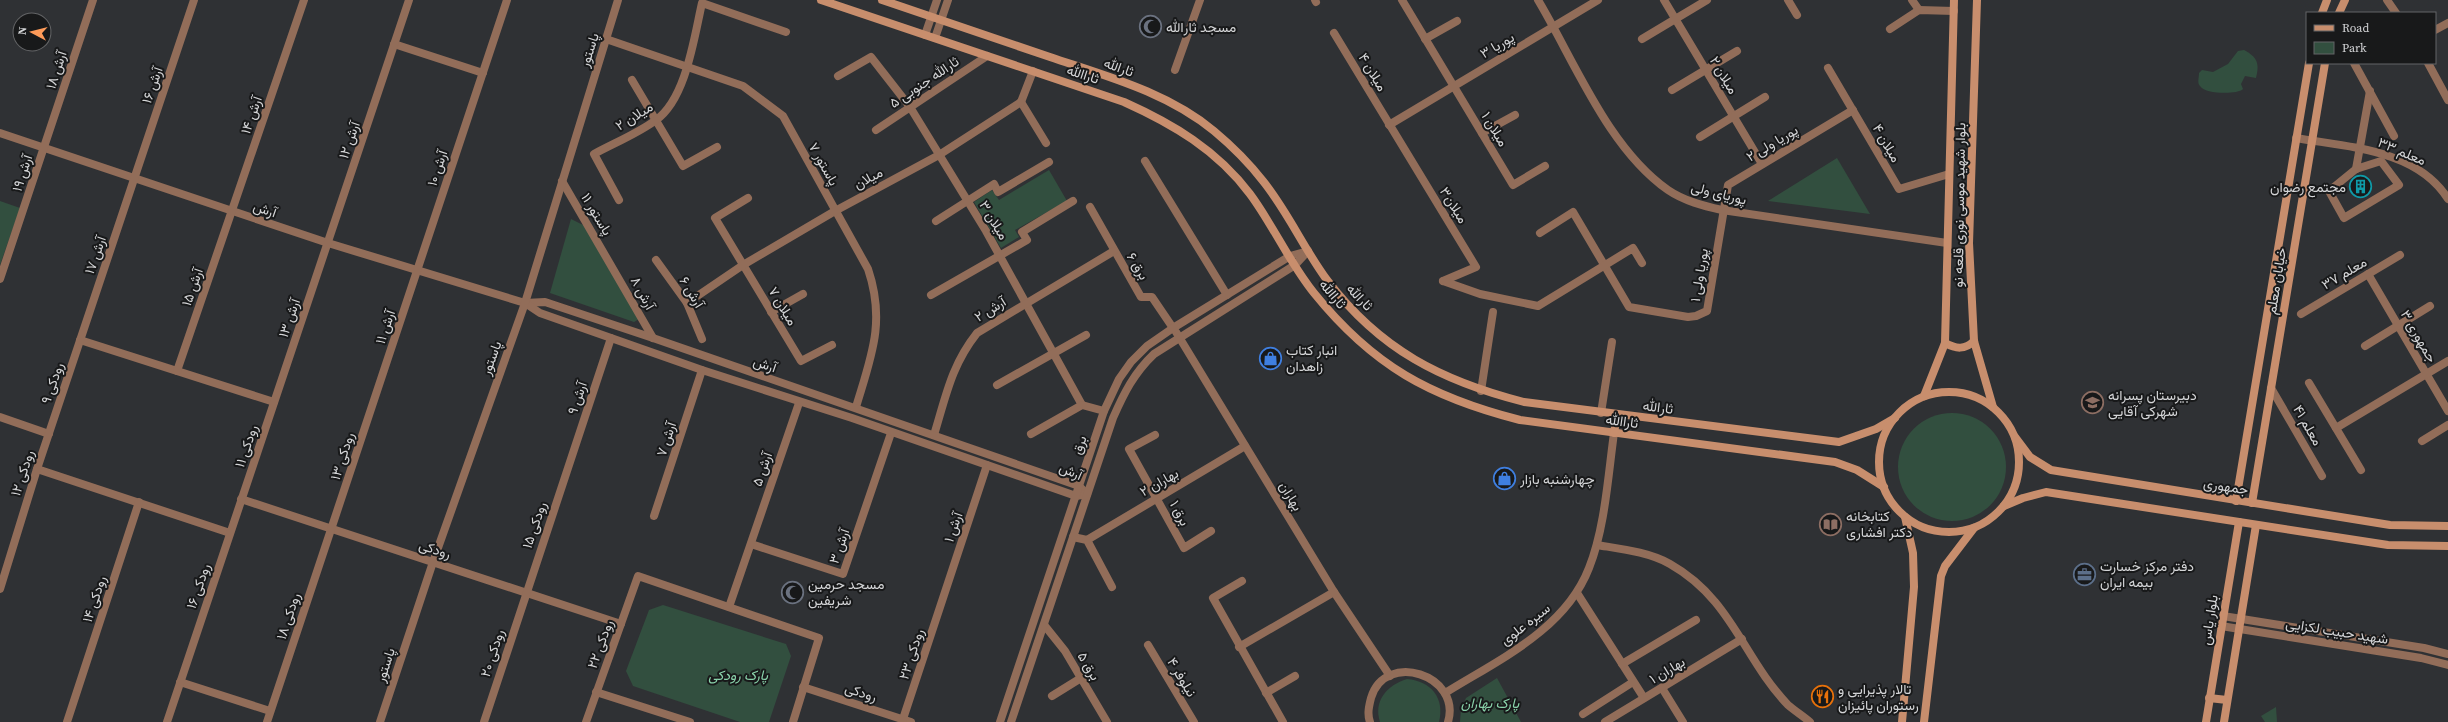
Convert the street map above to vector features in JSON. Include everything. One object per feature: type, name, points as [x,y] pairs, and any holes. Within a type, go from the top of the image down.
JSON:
[{"type":"main road","name":"ثاراالله","points":[[821,0],[1124,102],[1164,119],[1201,144],[1226,167],[1250,194],[1313,292],[1343,326],[1385,364],[1428,389],[1475,408],[1520,420],[1835,462],[1857,470],[1884,487]]},
{"type":"main road","name":"ثارالله","points":[[882,0],[1131,85],[1172,103],[1212,130],[1240,154],[1264,182],[1327,281],[1356,313],[1396,349],[1436,373],[1481,391],[1524,402],[1601,413],[1839,442],[1876,429],[1895,418]]},
{"type":"main road","name":"بلوار شهید موسی نوری قلعه نو","points":[[1924,396],[1945,343],[1954,0]]},
{"type":"main road","name":"بلوار شهید موسی نوری قلعه نو","points":[[1977,0],[1969,243],[1974,341],[1993,407]]},
{"type":"main road","points":[[2322,12],[2327,0]]},
{"type":"main road","points":[[2340,12],[2345,0]]},
{"type":"main road","name":"خیابان معلم","points":[[2236,500],[2308,64]]},
{"type":"main road","name":"خیابان معلم","points":[[2252,503],[2325,64]]},
{"type":"main road","points":[[1945,343],[1958,348],[1969,346],[1974,341]]},
{"type":"main road","points":[[1942,392],[1960,392],[1978,397],[1993,407],[2006,420],[2015,437],[2019,454],[2018,473],[2013,490],[2004,506],[1990,519],[1974,528],[1956,532],[1938,532],[1921,526],[1905,517],[1893,503],[1884,487],[1880,469],[1880,451],[1885,433],[1895,418],[1908,405],[1924,396],[1942,392]]},
{"type":"main road","points":[[1614,433],[1617,415]]},
{"type":"main road","name":"جمهوری","points":[[2015,437],[2030,457],[2051,470],[2390,525],[2448,526]]},
{"type":"main road","points":[[2004,506],[2023,498],[2046,492],[2388,545],[2448,546]]},
{"type":"main road","points":[[1902,722],[1914,587],[1913,553],[1905,517]]},
{"type":"main road","name":"بلوار یاس","points":[[2206,722],[2238,522]]},
{"type":"main road","points":[[2224,722],[2256,525]]},
{"type":"main road","points":[[1924,722],[1941,576],[1945,566],[1974,528]]},
{"type":"main road","points":[[2209,698],[2227,700]]},
{"type":"street","name":"آرش ۱۸","points":[[44,148],[93,0]]},
{"type":"street","name":"آرش ۱۶","points":[[134,178],[194,0]]},
{"type":"street","name":"آرش ۱۴","points":[[232,211],[304,0]]},
{"type":"street","name":"آرش ۱۲","points":[[328,243],[409,0]]},
{"type":"street","name":"آرش ۱۰","points":[[417,270],[507,0]]},
{"type":"street","name":"پاستور","points":[[380,722],[433,562],[525,303],[618,0]]},
{"type":"street","points":[[925,35],[938,0],[948,1],[935,38]]},
{"type":"street","points":[[1175,70],[1200,0]]},
{"type":"street","points":[[1402,0],[1454,86]]},
{"type":"street","name":"پوریای ولی","points":[[1538,0],[1614,134],[1639,165],[1669,191],[1694,203],[1722,210],[1947,243]]},
{"type":"street","name":"پوریا ۳","points":[[1389,125],[1598,0]]},
{"type":"street","name":"میلان ۲","points":[[1664,0],[1762,164]]},
{"type":"street","points":[[1642,39],[1707,0]]},
{"type":"street","points":[[1788,0],[1797,15]]},
{"type":"street","points":[[1912,0],[1919,10]]},
{"type":"street","points":[[2387,0],[2395,12]]},
{"type":"street","points":[[688,67],[702,3],[786,32]]},
{"type":"street","points":[[1890,29],[1919,10],[1954,11]]},
{"type":"street","points":[[1425,39],[1457,21]]},
{"type":"street","points":[[2436,29],[2448,23]]},
{"type":"street","name":"میلان ۴","points":[[1334,33],[1389,125]]},
{"type":"street","name":"پاستور ۷","points":[[606,39],[743,86],[783,116],[868,269],[877,302],[877,326],[873,350],[852,418]]},
{"type":"street","points":[[394,44],[483,73]]},
{"type":"street","points":[[1672,90],[1738,51]]},
{"type":"street","name":"ثارالله جنوبی ۵","points":[[876,130],[987,56]]},
{"type":"street","name":"میلان ۳","points":[[838,76],[871,57],[910,107],[1000,256],[1082,405]]},
{"type":"street","points":[[2355,64],[2394,136]]},
{"type":"street","points":[[2429,64],[2448,100]]},
{"type":"street","name":"میلان ۲","points":[[618,200],[594,154],[656,120],[668,109],[688,67]]},
{"type":"street","points":[[1828,68],[1853,110]]},
{"type":"street","points":[[1033,71],[1021,102],[1046,143]]},
{"type":"street","points":[[632,80],[684,166],[717,147]]},
{"type":"street","name":"میلان ۱","points":[[1454,86],[1513,185],[1545,166]]},
{"type":"street","points":[[2356,169],[2381,161],[2398,185],[2344,218],[2329,191],[2356,169],[2358,149],[2370,91]]},
{"type":"street","points":[[1700,137],[1765,97]]},
{"type":"street","name":"میلان","points":[[687,303],[743,265],[835,211],[939,155],[1021,102]]},
{"type":"street","name":"میلان ۴","points":[[1853,110],[1899,189],[1949,174]]},
{"type":"street","name":"پوریا ولی ۲","points":[[1722,210],[1728,185],[1853,110]]},
{"type":"street","points":[[1482,134],[1515,115]]},
{"type":"street","name":"میلان۳","points":[[1389,125],[1476,267],[1443,281],[1480,294],[1538,306],[1604,265]]},
{"type":"street","name":"آرش","points":[[0,133],[328,243],[525,303],[540,313],[702,370],[799,403],[852,418],[891,433],[1076,496],[1087,494]]},
{"type":"street","name":"معلم ۳۳","points":[[2296,138],[2376,152],[2403,162],[2427,175],[2448,199]]},
{"type":"street","name":"آرش ۱۹","points":[[1,277],[44,148]]},
{"type":"street","points":[[1144,161],[1227,295]]},
{"type":"street","points":[[936,221],[994,184],[998,192],[1049,162]]},
{"type":"street","name":"آرش ۱۷","points":[[80,340],[134,178]]},
{"type":"street","name":"پاستور ۱۱","points":[[562,181],[610,261]]},
{"type":"street","name":"میلان ۷","points":[[748,198],[715,218],[801,361],[832,345]]},
{"type":"street","points":[[931,295],[1026,240],[1022,232],[1073,201]]},
{"type":"street","name":"برق ۶","points":[[1090,207],[1114,252],[1141,296],[1152,297],[1173,328]]},
{"type":"street","name":"پوریا ولی ۱","points":[[1604,265],[1629,307],[1688,317],[1696,316],[1707,311],[1722,210]]},
{"type":"street","name":"آرش ۱۵","points":[[177,371],[232,211]]},
{"type":"street","points":[[1540,233],[1573,212],[1604,265],[1633,248],[1642,263]]},
{"type":"street","name":"آرش ۱۳","points":[[274,402],[328,243]]},
{"type":"street","name":"برق","points":[[1000,722],[1104,411],[1119,379],[1147,346],[1173,328],[1290,256],[1308,251]]},
{"type":"street","name":"برق","points":[[1011,722],[1045,626],[1113,418],[1128,384],[1139,368],[1154,354],[1179,336],[1295,264],[1308,251]]},
{"type":"street","name":"آرش ۲","points":[[931,446],[950,382],[961,354],[977,333],[1114,252]]},
{"type":"street","name":"معلم ۳۷","points":[[2300,314],[2400,255]]},
{"type":"street","name":"آرش ۶","points":[[656,260],[687,303],[702,339]]},
{"type":"street","name":"آرش ۸","points":[[610,261],[653,338]]},
{"type":"street","name":"آرش ۱۱","points":[[377,392],[417,270]]},
{"type":"street","name":"جمهوری ۳","points":[[2368,274],[2448,411]]},
{"type":"street","points":[[771,312],[803,294]]},
{"type":"street","name":"آرش","points":[[525,303],[546,302],[653,338],[1079,486],[1087,494]]},
{"type":"street","points":[[2365,346],[2430,306]]},
{"type":"street","points":[[1481,391],[1493,312]]},
{"type":"street","name":"بهاران","points":[[1173,328],[1334,592],[1390,676]]},
{"type":"street","points":[[998,385],[1086,335]]},
{"type":"street","name":"آرش ۹","points":[[568,466],[611,338]]},
{"type":"street","points":[[80,340],[274,402]]},
{"type":"street","name":"رودکی ۹","points":[[49,434],[80,340]]},
{"type":"street","points":[[1601,413],[1612,342]]},
{"type":"street","points":[[2336,428],[2448,361]]},
{"type":"street","name":"آرش ۷","points":[[654,516],[702,370]]},
{"type":"street","points":[[2309,383],[2361,470]]},
{"type":"street","name":"معلم ۴۱","points":[[2271,388],[2322,476]]},
{"type":"street","name":"رودکی ۱۳","points":[[331,529],[377,392]]},
{"type":"street","name":"رودکی ۱۱","points":[[241,499],[274,402]]},
{"type":"street","name":"آرش ۵","points":[[729,607],[799,403]]},
{"type":"street","points":[[1031,434],[1082,405],[1104,411]]},
{"type":"street","points":[[0,417],[49,434]]},
{"type":"street","points":[[2422,441],[2448,425]]},
{"type":"street","name":"آرش ۳","points":[[751,544],[843,574],[891,433]]},
{"type":"street","name":"سیره علوی","points":[[1445,693],[1526,642],[1552,622],[1577,593],[1589,568],[1597,545],[1614,433]]},
{"type":"street","name":"رودکی ۱۲","points":[[0,589],[49,434]]},
{"type":"street","name":"برق ۱","points":[[1155,435],[1130,449],[1184,548],[1211,532]]},
{"type":"street","name":"بهاران ۲","points":[[1087,540],[1246,446]]},
{"type":"street","name":"آرش ۱","points":[[943,596],[987,465]]},
{"type":"street","name":"رودکی ۱۵","points":[[525,593],[568,466]]},
{"type":"street","points":[[37,469],[230,533]]},
{"type":"street","name":"رودکی","points":[[241,499],[621,624]]},
{"type":"street","name":"رودکی ۱۶","points":[[167,722],[241,499]]},
{"type":"street","name":"رودکی ۱۴","points":[[67,722],[139,502]]},
{"type":"street","name":"رودکی ۱۸","points":[[267,722],[331,529]]},
{"type":"street","points":[[1073,537],[1087,540],[1112,587]]},
{"type":"street","points":[[1597,545],[1637,552],[1669,563],[1703,586],[1725,612],[1765,675],[1789,705],[1810,722]]},
{"type":"street","name":"رودکی ۲۲","points":[[586,722],[638,576],[729,607]]},
{"type":"street","points":[[1242,581],[1213,598],[1239,647],[1283,722]]},
{"type":"street","points":[[1239,647],[1334,592]]},
{"type":"street","name":"رودکی ۲۰","points":[[484,722],[525,593]]},
{"type":"street","points":[[1577,593],[1644,698]]},
{"type":"street","name":"رودکی ۲۳","points":[[905,721],[943,596]]},
{"type":"street","points":[[729,607],[819,638],[793,722]]},
{"type":"street","name":"شهید حبیب لکزایی","points":[[2223,616],[2424,648],[2448,654]]},
{"type":"street","points":[[1622,664],[1696,620]]},
{"type":"street","name":"برق ۵","points":[[1045,626],[1065,651],[1107,722]]},
{"type":"street","name":"شهید حبیب لکزایی","points":[[2221,626],[2422,658],[2448,666]]},
{"type":"street","name":"بهاران ۱","points":[[1605,722],[1742,639]]},
{"type":"street","name":"نیلوفر ۴","points":[[1148,645],[1194,722]]},
{"type":"street","points":[[1370,722],[1368,706],[1372,694],[1379,684],[1390,676],[1402,672],[1414,672],[1426,675],[1437,683],[1445,693],[1449,705],[1448,722]]},
{"type":"street","points":[[1266,693],[1295,676]]},
{"type":"street","points":[[1052,696],[1081,678]]},
{"type":"street","points":[[180,682],[270,711]]},
{"type":"street","points":[[1584,714],[1633,682]]},
{"type":"street","name":"رودکی","points":[[803,686],[905,721]]},
{"type":"street","points":[[1662,688],[1683,722]]},
{"type":"street","points":[[596,692],[690,722]]},
{"type":"green space","points":[[2244,50],[2255,58],[2258,68],[2256,78],[2245,76],[2241,84],[2243,89],[2240,91],[2221,93],[2208,91],[2199,85],[2199,73],[2202,70],[2213,72],[2228,64],[2238,51]]},
{"type":"green space","points":[[1837,158],[1870,214],[1768,201]]},
{"type":"green space","points":[[1049,170],[1067,201],[1015,230],[1019,237],[1001,248],[974,202],[992,190],[999,200]]},
{"type":"green space","points":[[0,201],[20,208],[0,265]]},
{"type":"green space","points":[[571,219],[589,228],[639,319],[634,322],[550,293]]},
{"type":"green space","points":[[1952,413],[1973,417],[1990,429],[2002,446],[2006,467],[2002,488],[1990,505],[1973,517],[1952,521],[1931,517],[1914,505],[1902,488],[1898,467],[1902,446],[1914,429],[1931,417]]},
{"type":"green space","name":"پارک رودکی","points":[[663,605],[786,644],[791,656],[769,722],[740,722],[633,686],[626,671],[649,610]]},
{"type":"green space","name":"پارک بهاران","points":[[1497,678],[1521,722],[1460,722],[1461,709],[1466,698]]},
{"type":"green space","points":[[1407,679],[1416,680],[1423,683],[1434,692],[1440,705],[1439,722],[1380,722],[1378,707],[1383,695],[1393,685]]},
{"type":"green space","points":[[2276,707],[2277,722],[2265,722],[2261,716]]},
{"type":"place","name":"مسجد ثارالله","points":[[1150,27]]},
{"type":"place","name":"مجتمع رضوان","points":[[2361,187]]},
{"type":"place","name":"انبار کتاب زاهدان","points":[[1271,358]]},
{"type":"place","name":"دبیرستان پسرانه شهرکی آقایی","points":[[2092,403]]},
{"type":"place","name":"چهارشنبه بازار","points":[[1505,479]]},
{"type":"place","name":"کتابخانه دکتر افشاری","points":[[1831,524]]},
{"type":"place","name":"دفتر مرکز خسارت بیمه ایران","points":[[2085,574]]},
{"type":"place","name":"مسجد حرمین شریفین","points":[[792,592]]},
{"type":"place","name":"تالار پذیرایی و رستوران پائیزان","points":[[1823,697]]}]
